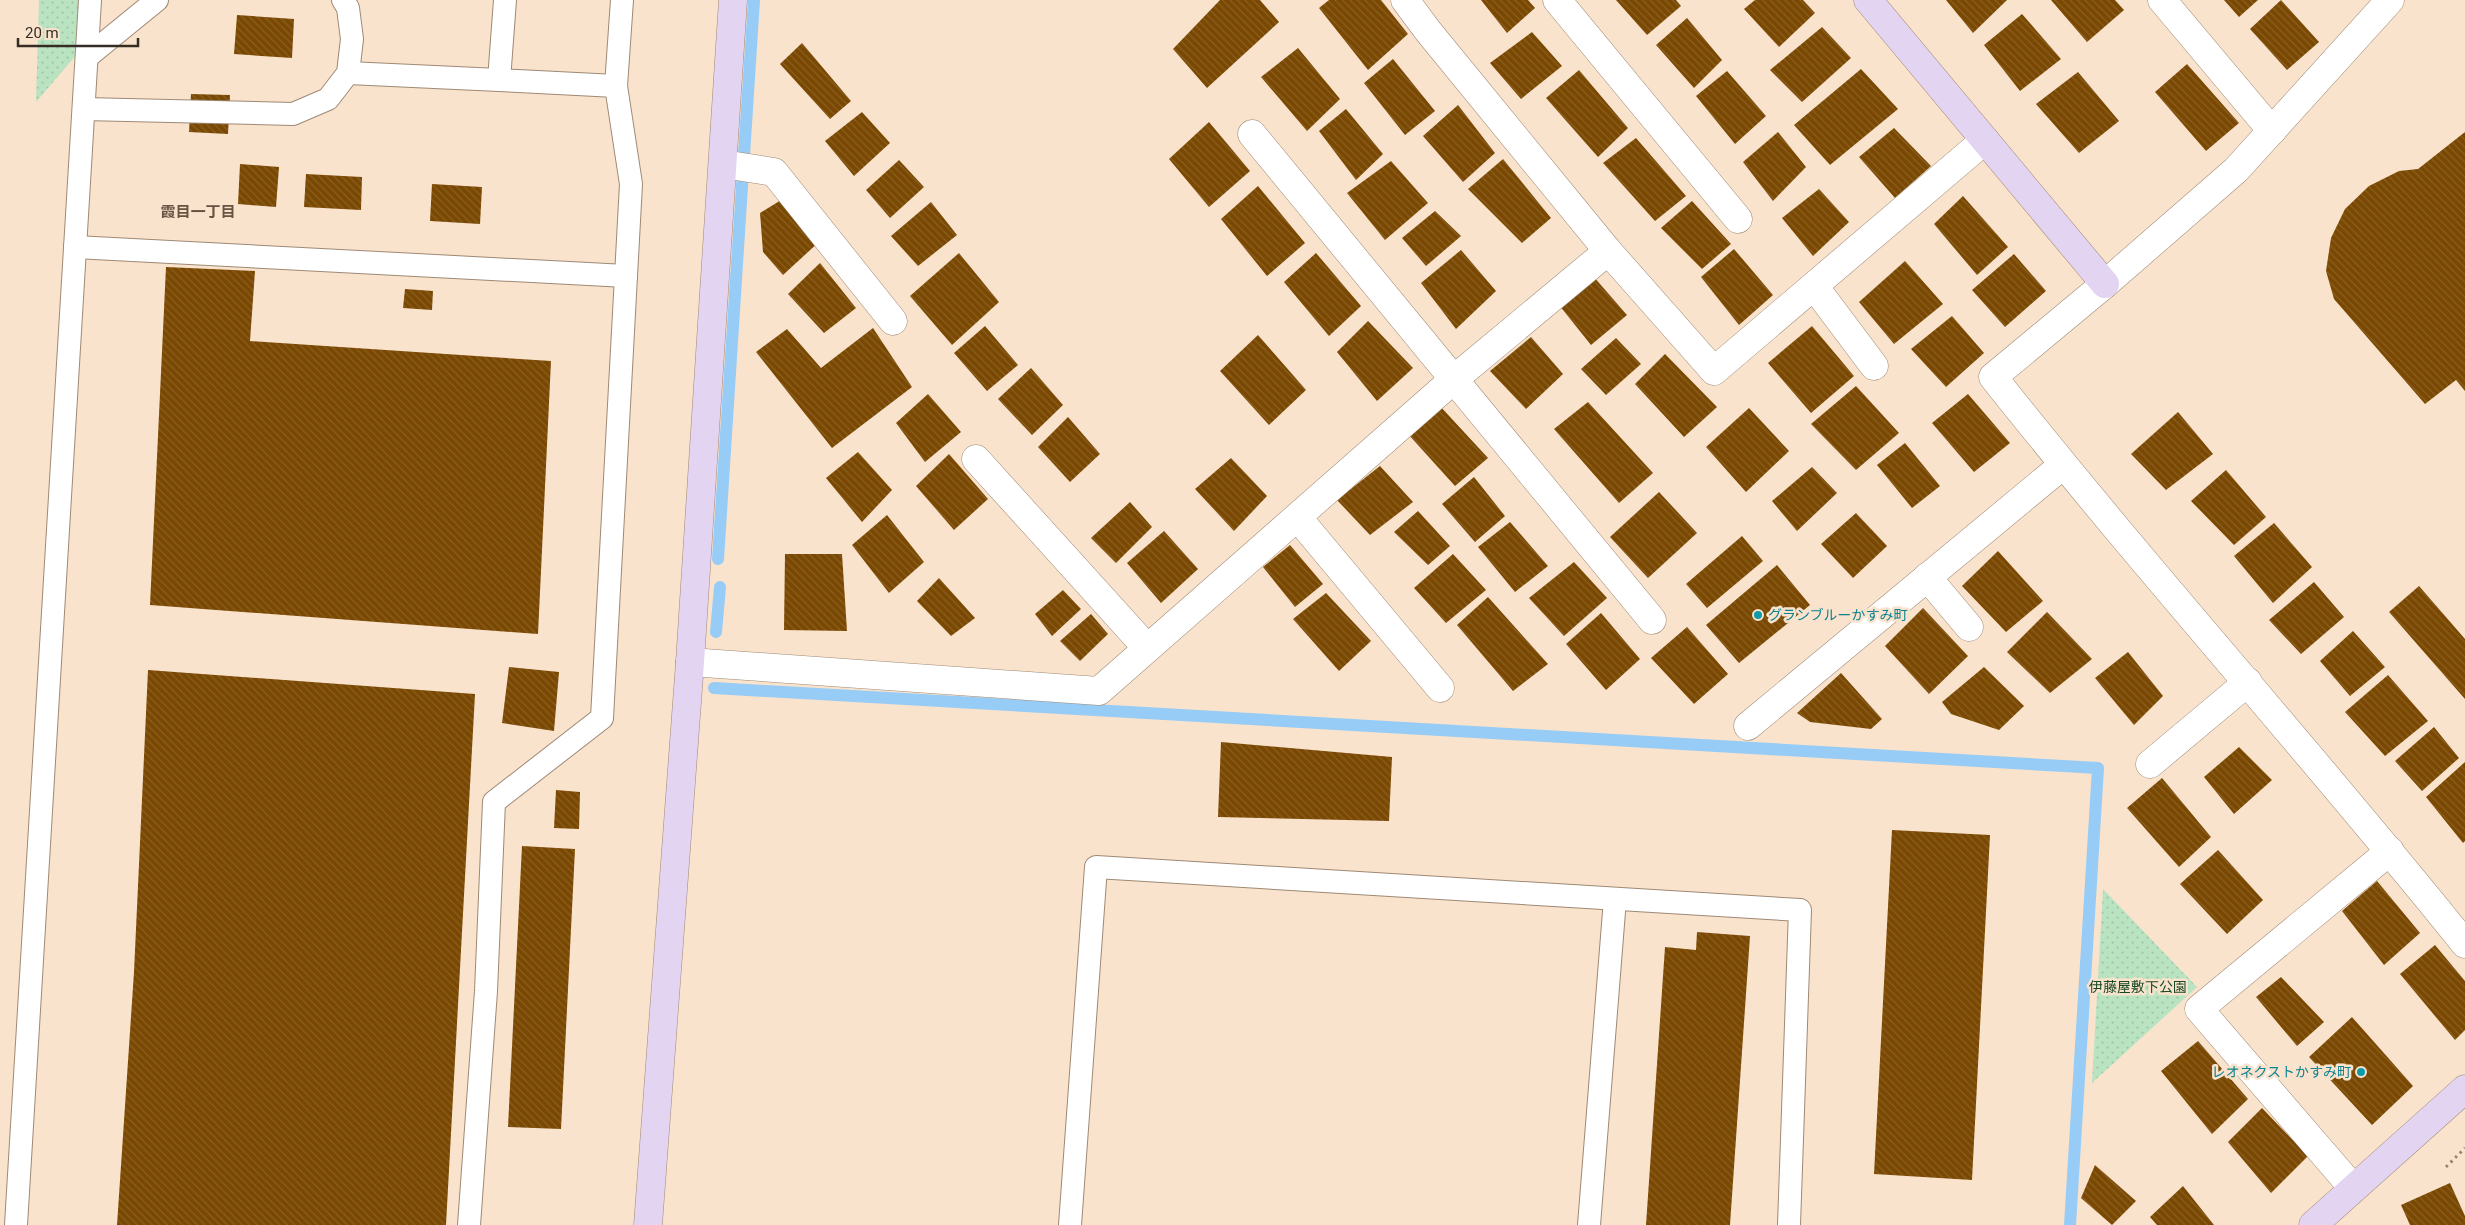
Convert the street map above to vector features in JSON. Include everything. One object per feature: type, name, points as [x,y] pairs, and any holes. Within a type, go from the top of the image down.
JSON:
[{"type":"street","points":[[648,1225],[690,662],[730,165],[733,0]]},
{"type":"street","points":[[1405,0],[1428,31],[1608,251],[1714,371],[1985,140]]},
{"type":"street","points":[[1557,0],[1738,219]]},
{"type":"street","points":[[1868,0],[2105,284]]},
{"type":"street","points":[[2162,0],[2272,131]]},
{"type":"street","points":[[2390,0],[2236,170],[2105,284],[1993,376],[2063,465],[2390,851],[2465,944]]},
{"type":"street","points":[[1252,134],[1652,620]]},
{"type":"street","points":[[730,165],[774,172],[893,321]]},
{"type":"street","points":[[690,662],[1100,690],[1453,380],[1608,251]]},
{"type":"street","points":[[1814,286],[1874,366]]},
{"type":"street","points":[[976,459],[1147,648]]},
{"type":"street","points":[[1748,726],[2063,465]]},
{"type":"street","points":[[1298,518],[1440,688]]},
{"type":"street","points":[[1927,577],[1969,627]]},
{"type":"street","points":[[2150,764],[2248,682]]},
{"type":"street","points":[[2354,1188],[2199,1009],[2390,851]]},
{"type":"street","points":[[2313,1225],[2464,1092]]},
{"type":"lane","points":[[16,1225],[90,0]]},
{"type":"lane","points":[[87,57],[157,0]]},
{"type":"lane","points":[[84,109],[293,114],[328,99],[348,72],[352,40],[348,8],[343,0]]},
{"type":"lane","points":[[499,80],[504,0]]},
{"type":"lane","points":[[469,1225],[486,991],[494,802],[602,718],[631,184],[616,86],[622,0]]},
{"type":"lane","points":[[348,72],[616,86]]},
{"type":"lane","points":[[75,247],[626,276]]},
{"type":"lane","points":[[1070,1225],[1096,867],[1800,910],[1789,1225]]},
{"type":"lane","points":[[1589,1225],[1615,898]]},
{"type":"path","points":[[2446,1167],[2465,1148]]},
{"type":"green space","points":[[39,0],[81,0],[78,53],[36,102]]},
{"type":"green space","name":"伊藤屋敷下公園","points":[[2103,889],[2197,987],[2092,1083]]},
{"type":"building","points":[[1220,0],[1260,0],[1279,22],[1207,88],[1173,49]]},
{"type":"building","points":[[1329,0],[1381,0],[1408,34],[1368,70],[1319,8]]},
{"type":"building","points":[[1481,0],[1528,0],[1535,8],[1507,33]]},
{"type":"building","points":[[1616,0],[1676,0],[1681,6],[1647,35]]},
{"type":"building","points":[[1755,0],[1803,0],[1815,13],[1779,47],[1744,9]]},
{"type":"building","points":[[1946,0],[2007,0],[1973,33]]},
{"type":"building","points":[[2051,0],[2115,0],[2124,10],[2087,42]]},
{"type":"building","points":[[2224,0],[2258,0],[2239,17]]},
{"type":"building","points":[[2281,0],[2319,42],[2287,70],[2250,29]]},
{"type":"building","points":[[2022,14],[2061,59],[2020,91],[1984,45]]},
{"type":"building","points":[[237,15],[294,19],[292,58],[234,54]]},
{"type":"building","points":[[1687,18],[1722,60],[1694,88],[1656,45]]},
{"type":"building","points":[[1822,27],[1851,58],[1802,102],[1770,70]]},
{"type":"building","points":[[1532,32],[1562,66],[1521,99],[1490,63]]},
{"type":"building","points":[[802,43],[851,101],[830,119],[780,64]]},
{"type":"building","points":[[1298,48],[1340,99],[1307,131],[1261,77]]},
{"type":"building","points":[[1393,59],[1435,111],[1405,135],[1364,83]]},
{"type":"building","points":[[2187,64],[2239,123],[2206,151],[2155,92]]},
{"type":"building","points":[[1861,69],[1898,109],[1830,165],[1794,125]]},
{"type":"building","points":[[1579,70],[1628,128],[1598,157],[1546,98]]},
{"type":"building","points":[[1727,71],[1766,116],[1735,144],[1696,96]]},
{"type":"building","points":[[2078,72],[2119,121],[2079,153],[2036,104]]},
{"type":"building","points":[[191,94],[230,95],[228,134],[189,132]]},
{"type":"building","points":[[1458,105],[1495,153],[1463,182],[1423,136]]},
{"type":"building","points":[[1346,109],[1383,154],[1356,180],[1319,131]]},
{"type":"building","points":[[862,112],[890,143],[854,176],[825,141]]},
{"type":"building","points":[[1209,122],[1250,171],[1209,207],[1169,159]]},
{"type":"building","points":[[1894,128],[1931,166],[1895,198],[1859,157]]},
{"type":"building","points":[[1778,132],[1806,167],[1773,201],[1743,162]]},
{"type":"building","points":[[2465,132],[2465,391],[2456,380],[2425,404],[2334,299],[2326,271],[2331,238],[2345,209],[2369,186],[2399,171],[2418,169]]},
{"type":"building","points":[[1636,138],[1686,196],[1655,221],[1603,163]]},
{"type":"building","points":[[1503,159],[1551,218],[1522,243],[1468,189]]},
{"type":"building","points":[[899,160],[924,187],[890,218],[866,190]]},
{"type":"building","points":[[1391,161],[1428,203],[1385,240],[1347,193]]},
{"type":"building","points":[[240,164],[279,167],[276,207],[238,204]]},
{"type":"building","points":[[306,174],[362,177],[361,210],[304,207]]},
{"type":"building","points":[[432,184],[482,187],[480,224],[430,221]]},
{"type":"building","points":[[1258,186],[1305,243],[1267,276],[1221,219]]},
{"type":"building","points":[[1819,189],[1849,222],[1813,256],[1782,218]]},
{"type":"building","points":[[1963,196],[2008,247],[1977,275],[1934,224]]},
{"type":"building","points":[[786,197],[820,241],[783,275],[763,252],[760,213]]},
{"type":"building","points":[[1692,201],[1731,244],[1702,269],[1661,228]]},
{"type":"building","points":[[931,202],[957,235],[918,266],[891,236]]},
{"type":"building","points":[[1435,211],[1461,236],[1426,266],[1402,238]]},
{"type":"building","points":[[1734,249],[1773,295],[1739,325],[1701,277]]},
{"type":"building","points":[[1461,250],[1496,291],[1456,329],[1421,283]]},
{"type":"building","points":[[959,253],[999,302],[952,345],[910,296]]},
{"type":"building","points":[[1316,253],[1361,306],[1329,336],[1284,282]]},
{"type":"building","points":[[2014,254],[2046,291],[2005,327],[1972,290]]},
{"type":"building","points":[[1905,261],[1943,304],[1894,344],[1859,302]]},
{"type":"building","points":[[820,263],[856,308],[824,333],[788,294]]},
{"type":"building","points":[[166,267],[255,271],[250,341],[551,361],[538,634],[150,605]]},
{"type":"building","points":[[1593,276],[1627,315],[1591,345],[1559,305]]},
{"type":"building","points":[[405,289],[433,291],[432,310],[403,308]]},
{"type":"building","points":[[1952,316],[1984,353],[1946,387],[1911,349]]},
{"type":"building","points":[[1368,321],[1413,368],[1377,401],[1337,352]]},
{"type":"building","points":[[985,326],[1018,365],[987,391],[954,353]]},
{"type":"building","points":[[1812,326],[1854,376],[1811,413],[1768,363]]},
{"type":"building","points":[[873,328],[912,387],[832,448],[756,352],[787,329],[821,368]]},
{"type":"building","points":[[1258,335],[1306,390],[1269,425],[1220,371]]},
{"type":"building","points":[[1531,337],[1563,374],[1526,409],[1490,371]]},
{"type":"building","points":[[1616,338],[1641,364],[1606,395],[1581,369]]},
{"type":"building","points":[[1665,354],[1717,407],[1684,437],[1635,384]]},
{"type":"building","points":[[1031,368],[1063,405],[1032,435],[998,399]]},
{"type":"building","points":[[1856,386],[1899,433],[1856,470],[1811,424]]},
{"type":"building","points":[[928,394],[961,432],[925,462],[896,423]]},
{"type":"building","points":[[1968,394],[2010,443],[1974,472],[1932,423]]},
{"type":"building","points":[[1588,402],[1653,473],[1619,503],[1554,429]]},
{"type":"building","points":[[1439,405],[1488,458],[1455,486],[1408,434]]},
{"type":"building","points":[[1749,408],[1789,451],[1746,492],[1706,447]]},
{"type":"building","points":[[2178,412],[2213,454],[2166,490],[2131,454]]},
{"type":"building","points":[[1068,417],[1100,454],[1070,482],[1038,447]]},
{"type":"building","points":[[1905,443],[1940,486],[1912,508],[1877,465]]},
{"type":"building","points":[[858,452],[892,490],[862,522],[826,478]]},
{"type":"building","points":[[949,454],[988,499],[954,530],[916,486]]},
{"type":"building","points":[[1231,458],[1267,496],[1234,531],[1195,489]]},
{"type":"building","points":[[1380,466],[1413,502],[1370,535],[1337,500]]},
{"type":"building","points":[[1812,467],[1837,493],[1797,531],[1772,501]]},
{"type":"building","points":[[2226,470],[2266,517],[2234,545],[2191,501]]},
{"type":"building","points":[[1474,477],[1505,516],[1475,542],[1442,504]]},
{"type":"building","points":[[1659,492],[1697,533],[1648,578],[1610,537]]},
{"type":"building","points":[[1130,502],[1152,527],[1116,563],[1091,538]]},
{"type":"building","points":[[1418,511],[1450,546],[1428,565],[1394,532]]},
{"type":"building","points":[[1856,513],[1887,546],[1853,578],[1821,544]]},
{"type":"building","points":[[887,515],[924,562],[889,593],[852,545]]},
{"type":"building","points":[[1510,522],[1548,566],[1515,592],[1478,547]]},
{"type":"building","points":[[2274,523],[2312,567],[2273,603],[2234,556]]},
{"type":"building","points":[[1164,531],[1198,569],[1161,603],[1127,563]]},
{"type":"building","points":[[1742,536],[1763,561],[1707,608],[1686,584]]},
{"type":"building","points":[[1290,545],[1323,584],[1295,607],[1263,567]]},
{"type":"building","points":[[1998,551],[2043,601],[2006,632],[1962,586]]},
{"type":"building","points":[[785,554],[842,554],[847,631],[784,630]]},
{"type":"building","points":[[1453,554],[1486,590],[1446,623],[1414,588]]},
{"type":"building","points":[[1574,562],[1607,598],[1564,636],[1529,598]]},
{"type":"building","name":"グランブルーかすみ町","points":[[1777,565],[1810,605],[1739,663],[1706,625]]},
{"type":"building","points":[[939,578],[975,618],[951,636],[917,601]]},
{"type":"building","points":[[2314,582],[2344,617],[2301,654],[2269,620]]},
{"type":"building","points":[[2419,586],[2465,639],[2465,699],[2389,612]]},
{"type":"building","points":[[1063,590],[1081,609],[1052,636],[1035,614]]},
{"type":"building","points":[[1326,593],[1371,641],[1339,671],[1293,619]]},
{"type":"building","points":[[1488,597],[1548,664],[1513,691],[1457,625]]},
{"type":"building","points":[[1923,608],[1968,656],[1929,694],[1885,646]]},
{"type":"building","points":[[2047,612],[2092,659],[2050,693],[2007,652]]},
{"type":"building","points":[[1601,613],[1640,659],[1606,690],[1566,644]]},
{"type":"building","points":[[1091,614],[1108,634],[1080,661],[1060,641]]},
{"type":"building","points":[[1687,627],[1728,674],[1694,704],[1651,658]]},
{"type":"building","points":[[2353,631],[2385,667],[2350,696],[2320,661]]},
{"type":"building","points":[[2128,652],[2163,696],[2134,725],[2095,678]]},
{"type":"building","points":[[509,667],[559,672],[554,731],[502,723]]},
{"type":"building","points":[[1984,667],[2024,706],[1999,730],[1951,714],[1942,702]]},
{"type":"building","points":[[148,670],[475,694],[446,1225],[117,1225],[134,972]]},
{"type":"building","points":[[1841,673],[1882,719],[1871,729],[1810,722],[1797,713]]},
{"type":"building","points":[[2388,675],[2428,721],[2385,756],[2345,712]]},
{"type":"building","points":[[2434,727],[2459,758],[2422,791],[2395,761]]},
{"type":"building","points":[[1221,742],[1392,757],[1389,821],[1218,817]]},
{"type":"building","points":[[2239,747],[2272,780],[2234,814],[2204,777]]},
{"type":"building","points":[[2465,762],[2465,841],[2463,843],[2426,797]]},
{"type":"building","points":[[2162,778],[2211,837],[2179,867],[2127,808]]},
{"type":"building","points":[[556,790],[580,792],[579,829],[554,828]]},
{"type":"building","points":[[1892,830],[1990,835],[1972,1180],[1874,1174]]},
{"type":"building","points":[[522,846],[575,849],[561,1129],[508,1127]]},
{"type":"building","points":[[2218,850],[2263,900],[2227,934],[2180,884]]},
{"type":"building","points":[[2377,881],[2420,933],[2384,965],[2342,911]]},
{"type":"building","points":[[1697,932],[1750,936],[1730,1225],[1646,1225],[1665,947],[1696,950]]},
{"type":"building","points":[[2435,945],[2465,981],[2465,1030],[2455,1040],[2400,974]]},
{"type":"building","points":[[2281,977],[2324,1022],[2297,1046],[2256,997]]},
{"type":"building","name":"レオネクストかすみ町","points":[[2352,1017],[2413,1086],[2372,1125],[2309,1057]]},
{"type":"building","points":[[2198,1041],[2248,1099],[2212,1134],[2161,1071]]},
{"type":"building","points":[[2262,1108],[2308,1156],[2271,1193],[2228,1142]]},
{"type":"building","points":[[2095,1165],[2136,1201],[2112,1225],[2081,1198]]},
{"type":"building","points":[[2450,1183],[2465,1216],[2465,1225],[2410,1225],[2401,1205]]},
{"type":"building","points":[[2183,1186],[2214,1225],[2157,1225],[2150,1217]]},
{"type":"waterway","points":[[718,559],[754,0]]},
{"type":"waterway","points":[[716,632],[720,587]]},
{"type":"waterway","points":[[714,688],[2098,768],[2070,1225]]},
{"type":"place","name":"グランブルーかすみ町","points":[[1758,615]]},
{"type":"place","name":"レオネクストかすみ町","points":[[2361,1072]]},
{"type":"district","name":"霞目一丁目","points":[[198,212]]}]
